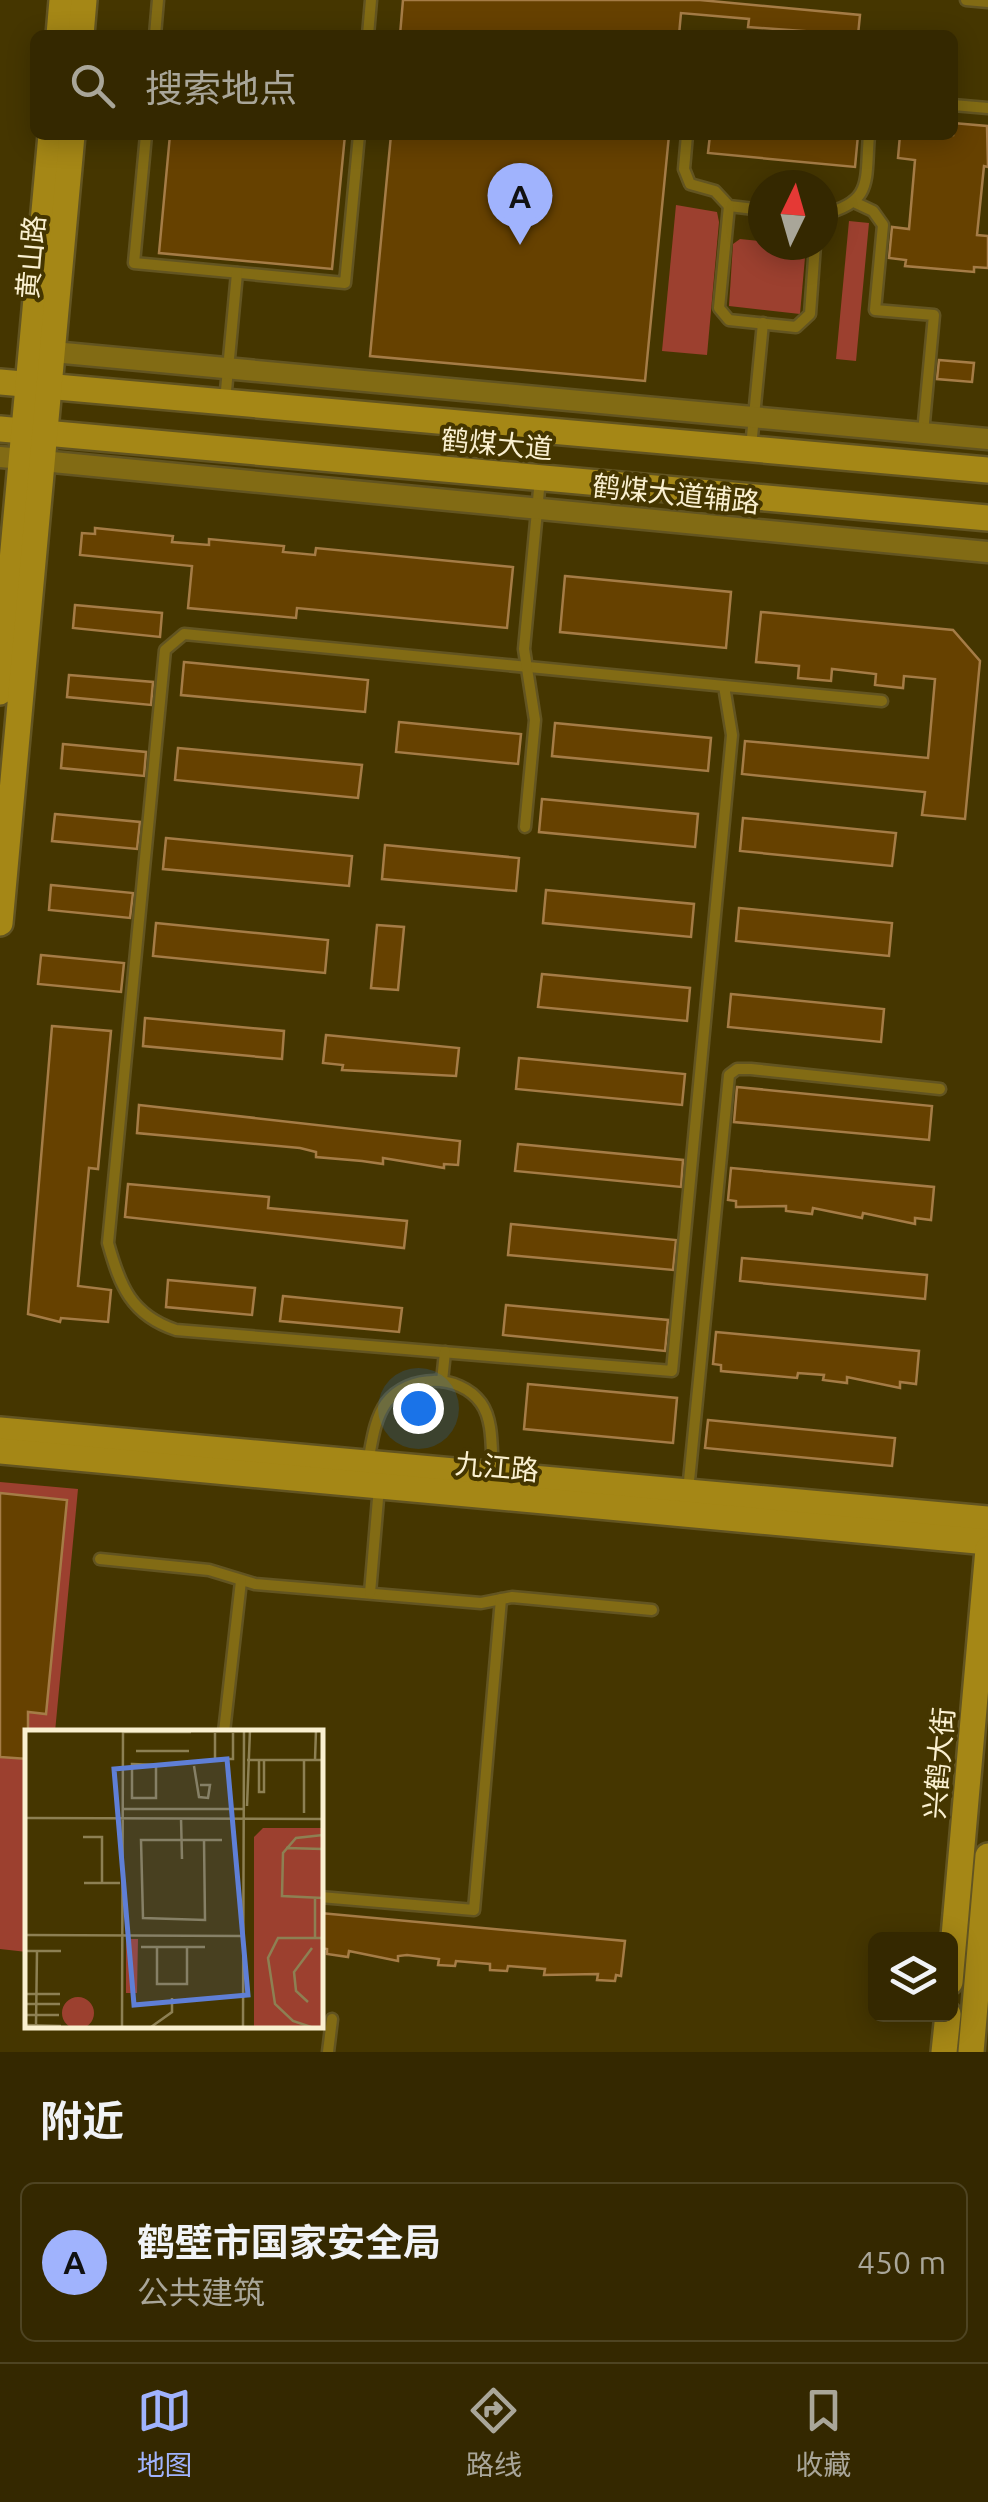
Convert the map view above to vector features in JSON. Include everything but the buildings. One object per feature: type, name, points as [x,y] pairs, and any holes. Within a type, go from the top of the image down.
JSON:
[{"type":"street","points":[[60,30],[62,0]]},
{"type":"street","points":[[81,30],[84,0]]},
{"type":"street","name":"黄山路","points":[[39,386],[51,140]]},
{"type":"street","name":"黄山路","points":[[0,692],[23,431],[53,352],[72,140]]},
{"type":"street","points":[[53,352],[988,439]]},
{"type":"street","name":"鹤煤大道","points":[[0,382],[988,470]]},
{"type":"street","name":"鹤煤大道","points":[[23,431],[988,518]]},
{"type":"street","name":"黄山路","points":[[0,923],[21,458]]},
{"type":"street","name":"鹤煤大道辅路","points":[[21,458],[988,552]]},
{"type":"street","name":"九江路","points":[[0,1430],[988,1542]]},
{"type":"street","name":"九江路","points":[[0,1451],[374,1475],[493,1475],[988,1520]]},
{"type":"street","name":"兴鹤大街","points":[[954,1932],[988,1550]]},
{"type":"street","points":[[971,2052],[988,1856]]},
{"type":"street","points":[[944,2052],[947,2022]]},
{"type":"lane","points":[[155,30],[158,0]]},
{"type":"lane","points":[[369,30],[372,0]]},
{"type":"lane","points":[[966,0],[988,2]]},
{"type":"lane","points":[[958,105],[988,108]]},
{"type":"lane","points":[[146,140],[134,263],[345,283],[359,140]]},
{"type":"lane","points":[[687,140],[686,178],[714,191],[729,206],[748,208]]},
{"type":"lane","points":[[838,209],[856,202],[864,192],[868,140]]},
{"type":"lane","points":[[856,202],[873,211],[882,225],[875,310],[934,315],[923,433]]},
{"type":"lane","points":[[729,206],[720,308],[730,320],[796,326],[810,314],[815,260]]},
{"type":"lane","points":[[225,402],[237,272]]},
{"type":"lane","points":[[751,449],[762,324]]},
{"type":"lane","points":[[525,827],[535,720],[530,667],[524,649],[540,478]]},
{"type":"lane","points":[[724,686],[732,735],[672,1371],[176,1330],[139,1311],[121,1289],[108,1243],[165,650],[184,634],[882,701]]},
{"type":"lane","points":[[688,1492],[729,1075],[737,1069],[751,1068],[940,1088]]},
{"type":"lane","points":[[442,1381],[445,1352]]},
{"type":"lane","points":[[370,1593],[374,1475],[384,1405],[399,1389],[420,1382],[442,1381],[464,1387],[483,1404],[490,1430],[493,1475]]},
{"type":"lane","points":[[100,1559],[208,1570],[240,1581],[481,1602],[501,1599],[652,1610]]},
{"type":"lane","points":[[224,1730],[240,1581]]},
{"type":"lane","points":[[322,1896],[474,1910],[501,1599]]},
{"type":"lane","points":[[328,2052],[332,2019]]},
{"type":"shaded area","points":[[676,205],[717,212],[707,355],[662,351]]},
{"type":"shaded area","points":[[849,221],[869,223],[856,361],[836,359]]},
{"type":"shaded area","points":[[748,240],[748,260],[805,260],[800,314],[729,306],[733,244]]},
{"type":"shaded area","points":[[0,1482],[78,1489],[55,1730],[25,1730],[25,1952],[0,1949]]},
{"type":"place","name":"鹤壁市国家安全局","points":[[520,245]]}]
